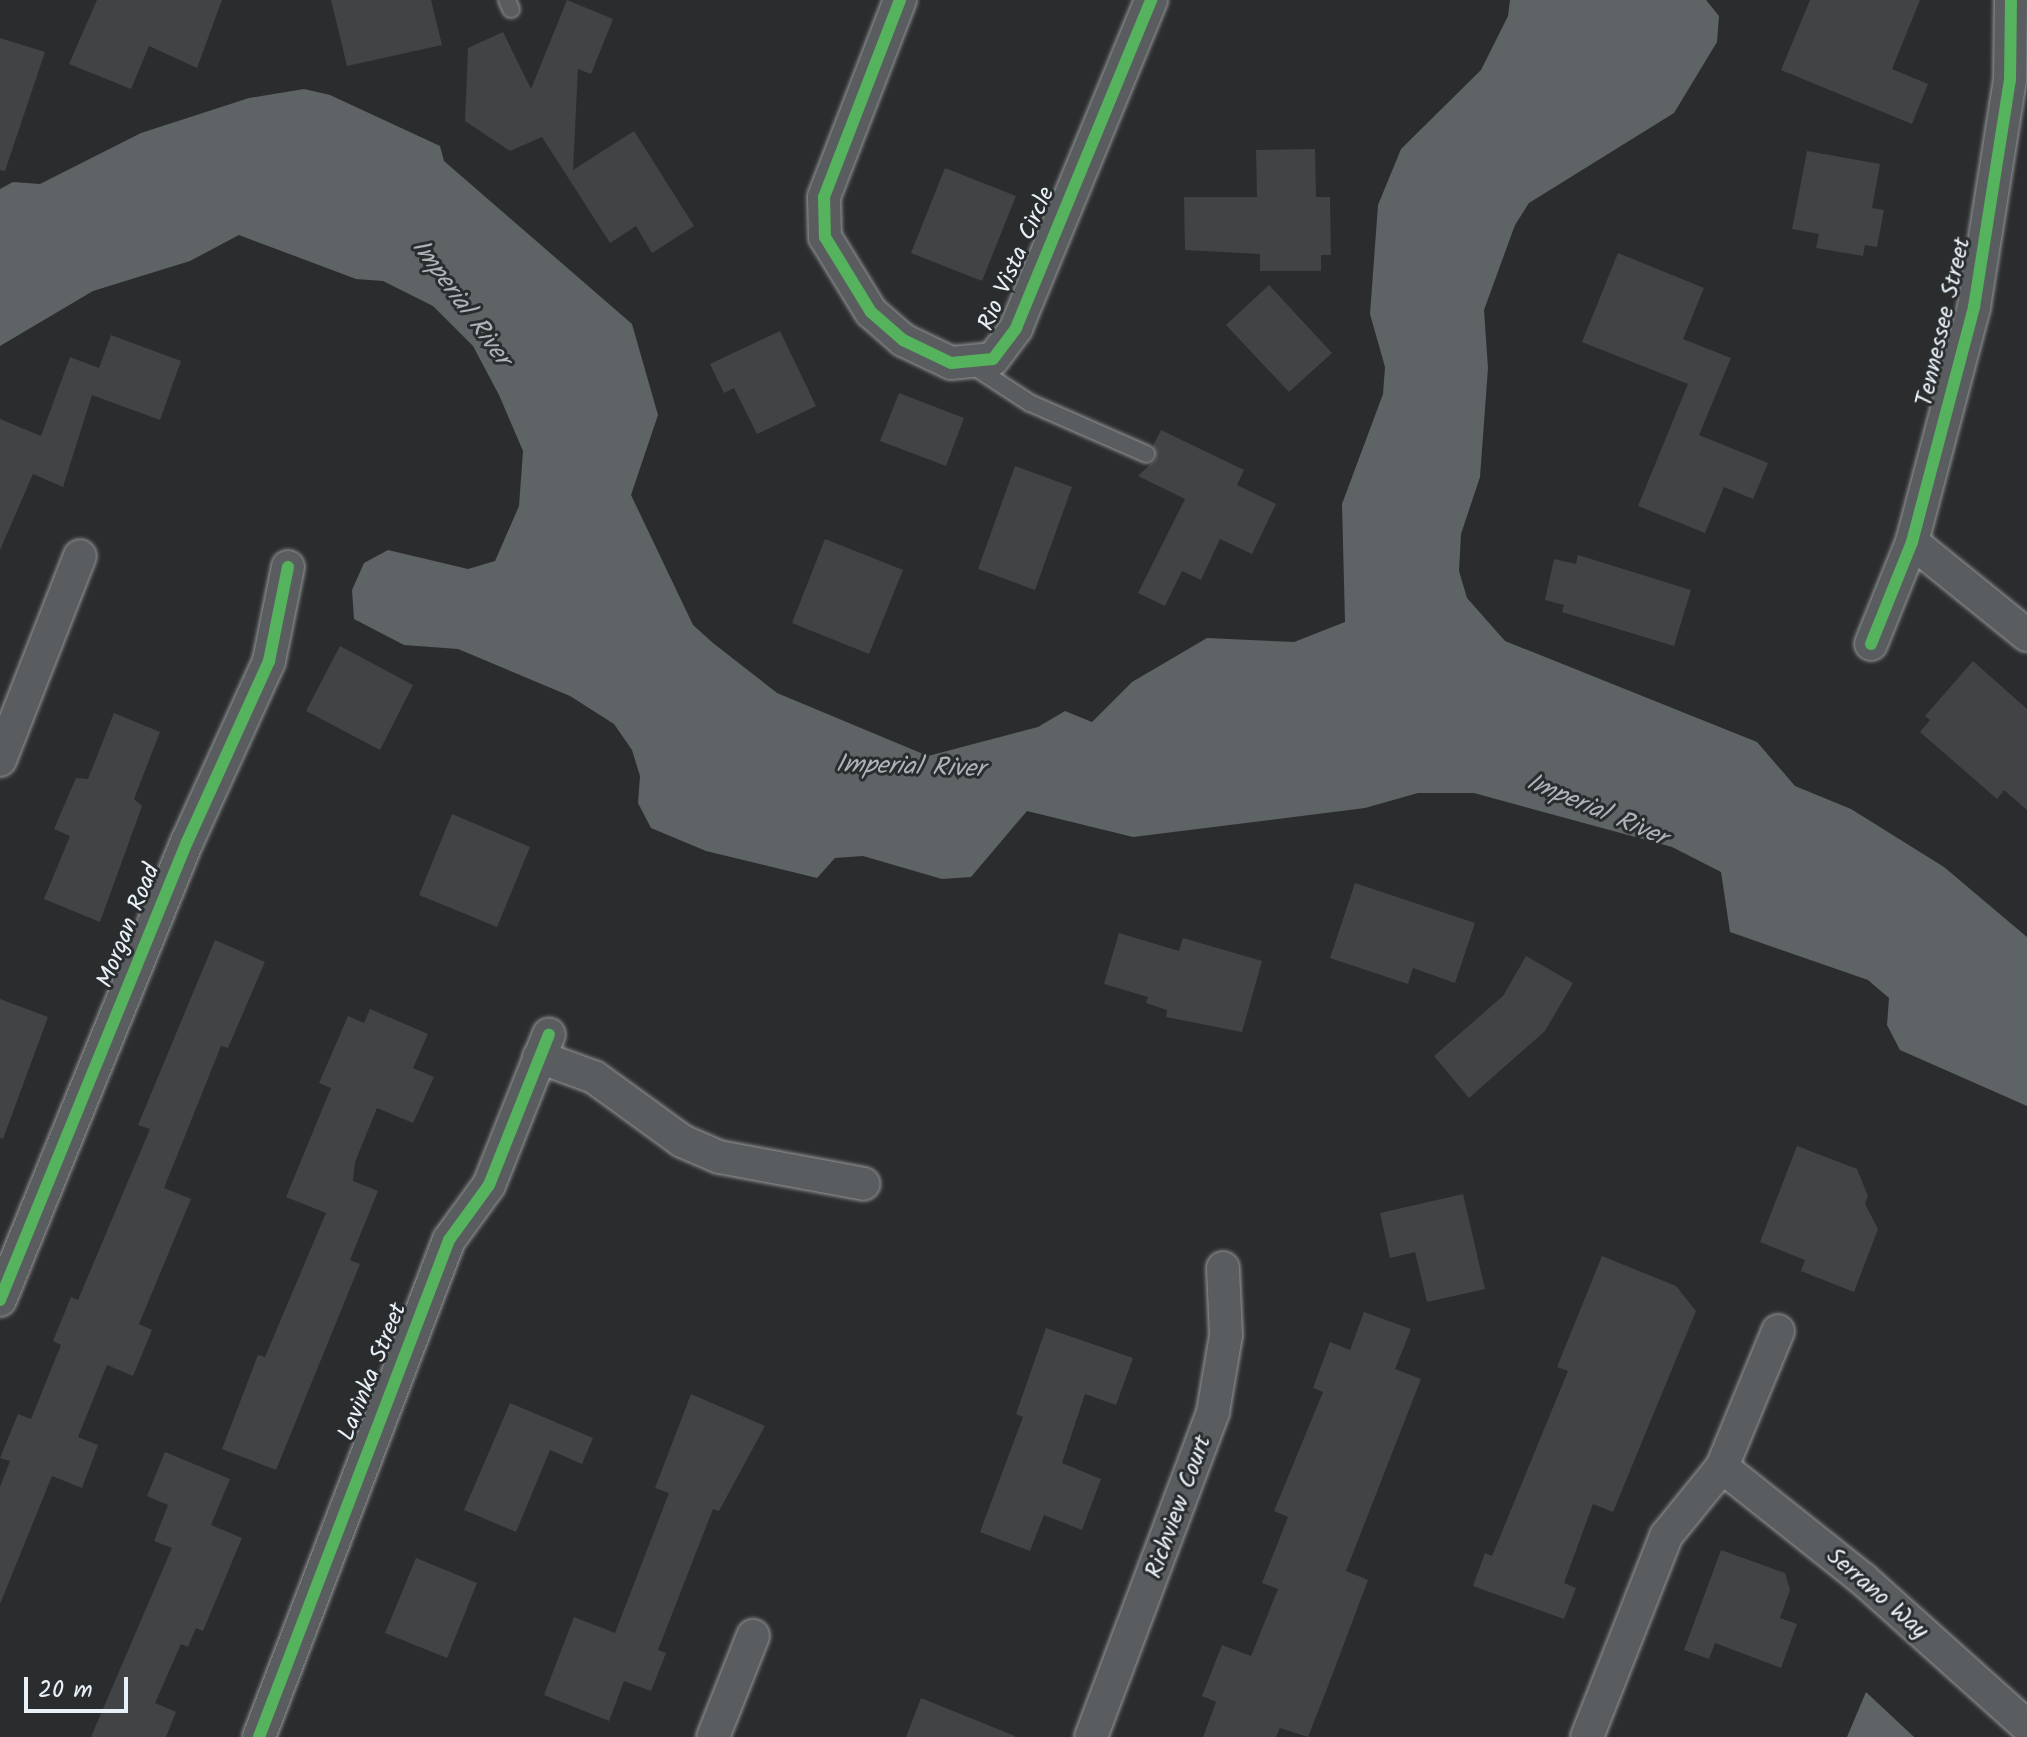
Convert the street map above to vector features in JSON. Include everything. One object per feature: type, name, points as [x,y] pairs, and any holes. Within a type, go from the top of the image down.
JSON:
[{"type":"street","points":[[900,0],[824,197],[825,237],[871,312],[903,340],[951,363],[965,361]]},
{"type":"street","name":"Rio Vista Circle","points":[[965,361],[993,359],[1016,328],[1151,0]]},
{"type":"street","name":"Tennessee Street","points":[[1871,644],[1912,542],[1974,307],[1992,210],[2010,80],[2011,0]]},
{"type":"street","points":[[1912,542],[2027,635]]},
{"type":"street","points":[[0,760],[80,556]]},
{"type":"street","name":"Morgan Road","points":[[0,1300],[187,842],[269,661],[288,567]]},
{"type":"street","name":"Lavinka Street","points":[[259,1737],[449,1240],[489,1185],[544,1045],[682,1141],[719,1157],[864,1184]]},
{"type":"street","name":"Richview Court","points":[[1091,1737],[1213,1412],[1226,1335],[1223,1268]]},
{"type":"street","points":[[1587,1737],[1666,1536],[1722,1467],[1778,1331]]},
{"type":"street","name":"Serrano Way","points":[[1722,1467],[1863,1579],[2027,1726]]},
{"type":"street","points":[[713,1737],[753,1636]]},
{"type":"lane","points":[[965,361],[1030,403],[1146,454]]},
{"type":"water","name":"Imperial River","points":[[1510,0],[1706,0],[1719,16],[1717,42],[1674,113],[1529,203],[1515,225],[1484,310],[1488,368],[1480,477],[1461,534],[1459,571],[1467,598],[1505,641],[1757,742],[1795,786],[1851,809],[1944,867],[2027,937],[2027,1106],[1900,1050],[1887,1025],[1889,998],[1868,980],[1730,932],[1721,872],[1672,847],[1474,793],[1418,793],[1365,808],[1133,837],[1027,811],[971,877],[942,879],[863,856],[835,858],[817,878],[706,851],[651,828],[638,803],[640,776],[632,750],[614,724],[570,696],[458,649],[404,645],[354,619],[352,590],[364,563],[388,550],[468,569],[495,561],[519,506],[523,451],[499,395],[473,346],[433,306],[383,281],[356,279],[239,235],[190,261],[93,291],[0,346],[0,189],[13,182],[40,184],[141,133],[249,98],[304,89],[330,95],[440,146],[444,161],[632,324],[658,415],[631,495],[693,625],[713,643],[777,693],[928,756],[1038,727],[1065,711],[1092,722],[1132,682],[1207,638],[1294,642],[1345,622],[1342,504],[1383,394],[1385,367],[1370,314],[1378,205],[1401,149],[1481,70],[1508,16]]},
{"type":"water","points":[[1866,1692],[1914,1737],[1847,1737]]},
{"type":"building","points":[[97,0],[222,0],[197,68],[149,46],[131,89],[69,64]]},
{"type":"building","points":[[331,0],[431,0],[442,45],[347,66]]},
{"type":"building","points":[[567,0],[613,19],[591,74],[578,69],[573,170],[634,131],[694,226],[652,253],[636,226],[610,243],[542,137],[510,151],[465,121],[468,48],[503,32],[531,89]]},
{"type":"building","points":[[1810,0],[1920,0],[1892,69],[1928,84],[1912,124],[1781,70]]},
{"type":"building","points":[[0,38],[45,52],[5,171],[0,170]]},
{"type":"building","points":[[1315,149],[1316,197],[1330,197],[1331,255],[1321,255],[1321,271],[1260,271],[1260,254],[1185,250],[1184,197],[1257,197],[1256,150]]},
{"type":"building","points":[[1807,151],[1880,164],[1872,208],[1884,210],[1877,247],[1865,245],[1863,256],[1816,248],[1819,234],[1792,229]]},
{"type":"building","points":[[945,168],[1016,196],[982,281],[911,253]]},
{"type":"building","points":[[1618,253],[1704,288],[1683,339],[1731,358],[1699,435],[1768,463],[1753,499],[1724,487],[1705,533],[1638,506],[1688,384],[1582,342]]},
{"type":"building","points":[[1269,285],[1332,353],[1289,392],[1226,325]]},
{"type":"building","points":[[780,331],[816,406],[757,434],[734,388],[724,393],[710,364]]},
{"type":"building","points":[[111,335],[181,361],[160,420],[92,395],[63,487],[33,474],[0,550],[0,419],[41,436],[70,357],[99,368]]},
{"type":"building","points":[[899,393],[964,418],[946,466],[880,441]]},
{"type":"building","points":[[1161,430],[1244,470],[1237,485],[1276,504],[1252,554],[1220,539],[1201,580],[1182,571],[1165,606],[1138,593],[1185,499],[1138,476],[1156,459],[1153,446]]},
{"type":"building","points":[[1015,466],[1072,487],[1035,590],[978,569]]},
{"type":"building","points":[[825,539],[903,570],[869,654],[792,623]]},
{"type":"building","points":[[1578,555],[1691,590],[1674,646],[1562,612],[1564,605],[1545,600],[1554,559],[1576,564]]},
{"type":"building","points":[[340,646],[413,685],[380,750],[306,711]]},
{"type":"building","points":[[1973,661],[2027,709],[2027,810],[2004,790],[1997,799],[1920,732],[1930,720],[1925,716]]},
{"type":"building","points":[[114,713],[160,732],[134,799],[142,806],[100,922],[44,899],[70,836],[54,829],[76,778],[88,779]]},
{"type":"building","points":[[452,814],[530,847],[497,927],[419,895]]},
{"type":"building","points":[[1355,883],[1475,923],[1455,983],[1413,968],[1408,984],[1330,958]]},
{"type":"building","points":[[1119,933],[1179,951],[1183,938],[1262,961],[1242,1032],[1166,1017],[1167,1010],[1146,1003],[1148,997],[1104,984]]},
{"type":"building","points":[[215,940],[265,962],[228,1048],[221,1046],[164,1188],[191,1199],[139,1324],[152,1330],[133,1376],[107,1365],[78,1437],[98,1445],[82,1488],[52,1476],[0,1604],[0,1487],[10,1461],[0,1458],[18,1414],[31,1419],[61,1345],[53,1341],[71,1297],[78,1300],[150,1129],[138,1125]]},
{"type":"building","points":[[1526,956],[1573,983],[1545,1031],[1469,1098],[1434,1056],[1503,996]]},
{"type":"building","points":[[0,999],[48,1017],[3,1139],[0,1138]]},
{"type":"building","points":[[370,1009],[428,1034],[413,1068],[434,1077],[413,1123],[377,1108],[355,1162],[353,1181],[378,1191],[350,1260],[360,1264],[276,1470],[222,1449],[258,1355],[265,1357],[326,1213],[286,1197],[331,1088],[319,1083],[348,1016],[364,1023]]},
{"type":"building","points":[[1797,1146],[1857,1169],[1868,1196],[1865,1204],[1878,1229],[1854,1292],[1801,1271],[1805,1260],[1760,1242]]},
{"type":"building","points":[[1463,1194],[1485,1289],[1427,1302],[1415,1252],[1390,1258],[1380,1213]]},
{"type":"building","points":[[1602,1256],[1676,1286],[1696,1311],[1613,1512],[1593,1504],[1564,1583],[1576,1588],[1564,1619],[1473,1586],[1485,1553],[1492,1556],[1568,1371],[1557,1367]]},
{"type":"building","points":[[1364,1312],[1411,1329],[1395,1369],[1421,1379],[1346,1571],[1368,1580],[1328,1686],[1308,1737],[1280,1728],[1276,1737],[1203,1737],[1216,1702],[1202,1696],[1222,1645],[1251,1656],[1278,1589],[1262,1583],[1288,1517],[1274,1511],[1323,1392],[1313,1388],[1330,1342],[1350,1350]]},
{"type":"building","points":[[1046,1328],[1133,1358],[1116,1405],[1085,1394],[1062,1463],[1101,1479],[1082,1530],[1044,1515],[1030,1551],[980,1532],[1023,1417],[1016,1414]]},
{"type":"building","points":[[691,1394],[765,1426],[719,1511],[713,1509],[658,1650],[666,1653],[651,1691],[624,1681],[609,1721],[544,1695],[574,1617],[615,1633],[669,1493],[655,1488]]},
{"type":"building","points":[[510,1403],[593,1438],[582,1464],[550,1450],[516,1532],[464,1510]]},
{"type":"building","points":[[165,1452],[230,1479],[211,1525],[242,1538],[203,1631],[196,1628],[188,1647],[181,1644],[155,1703],[176,1712],[166,1737],[91,1737],[172,1548],[154,1541],[168,1505],[147,1496]]},
{"type":"building","points":[[1721,1550],[1785,1573],[1790,1590],[1780,1618],[1797,1624],[1781,1668],[1715,1643],[1709,1659],[1684,1650]]},
{"type":"building","points":[[416,1558],[477,1583],[447,1658],[385,1633]]},
{"type":"building","points":[[921,1698],[1015,1736],[1015,1737],[906,1737]]},
{"type":"cycle path","points":[[900,0],[824,197],[825,237],[871,312],[903,340],[951,363],[993,359],[1016,328],[1151,0]]},
{"type":"cycle path","points":[[1871,644],[1912,542],[1974,307],[2010,80],[2011,0]]},
{"type":"cycle path","points":[[0,1300],[187,842],[269,661],[288,567]]},
{"type":"cycle path","points":[[259,1737],[449,1240],[489,1185],[549,1034]]}]
